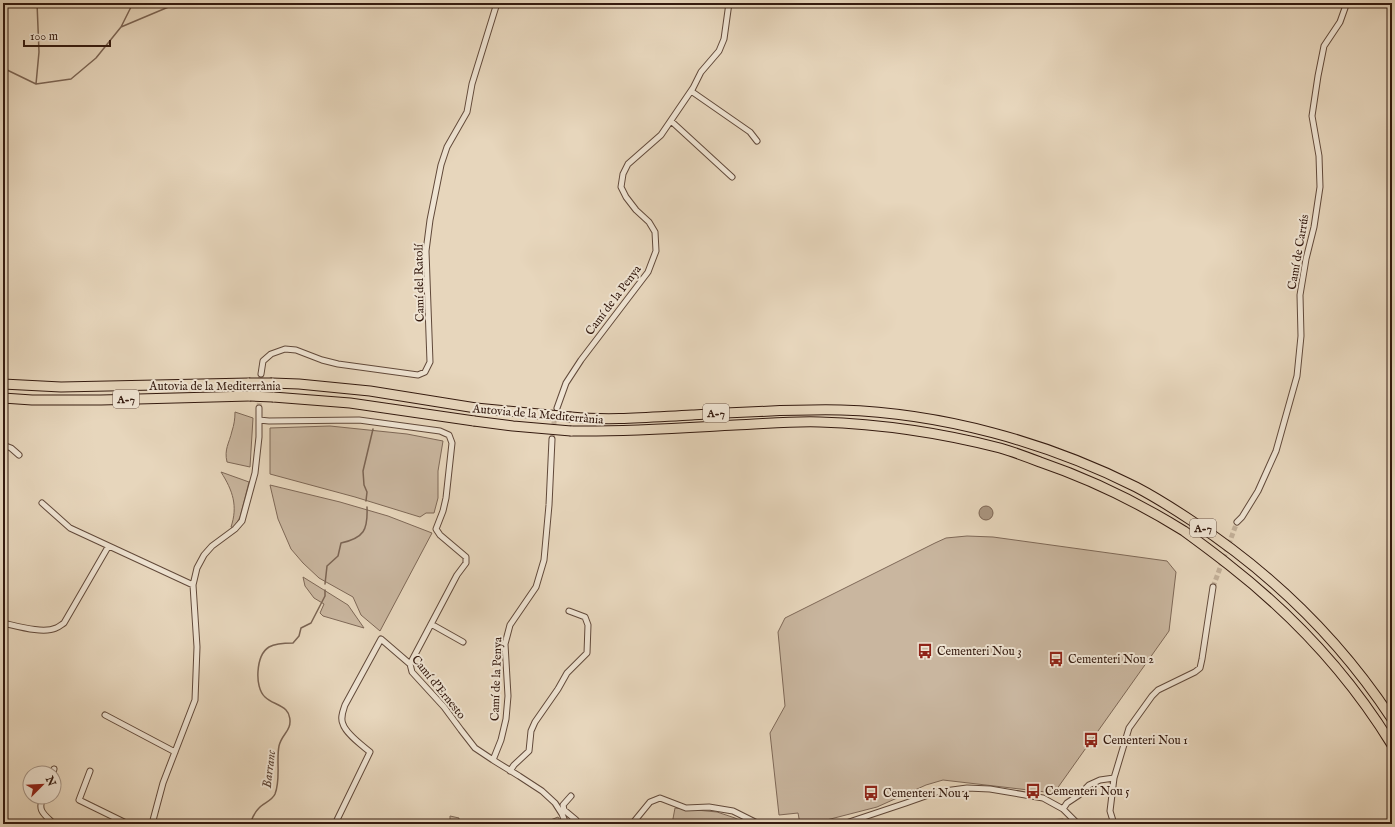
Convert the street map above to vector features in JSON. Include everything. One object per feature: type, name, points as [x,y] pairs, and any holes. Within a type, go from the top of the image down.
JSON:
[{"type":"highway","name":"Autovia de la Mediterrània","points":[[3,384],[61,387],[249,383],[299,384],[370,391],[476,408],[590,419],[784,410],[861,411],[916,417],[994,433],[1077,461],[1136,487],[1212,534],[1238,554],[1305,612],[1367,683],[1392,719]]},
{"type":"highway","name":"Autovia de la Mediterrània","points":[[3,398],[32,400],[101,400],[250,396],[273,397],[358,404],[513,426],[571,431],[636,431],[817,422],[860,424],[916,431],[1001,449],[1087,479],[1183,531],[1263,593],[1295,622],[1362,700],[1392,744]]},
{"type":"street","name":"Camí del Ratolí","points":[[261,371],[263,361],[271,354],[285,349],[296,350],[322,360],[338,364],[406,374],[418,375],[425,372],[430,362],[426,250],[441,165],[447,147],[466,112],[472,84],[497,3]]},
{"type":"street","name":"Camí de la Penya","points":[[556,408],[566,383],[581,360],[648,272],[656,251],[655,232],[649,222],[636,210],[626,197],[621,187],[623,174],[628,164],[661,135],[691,91],[701,72],[719,51],[724,39],[729,3]]},
{"type":"street","name":"Camí de Carrús","points":[[1237,522],[1242,517],[1258,491],[1276,451],[1297,376],[1302,336],[1300,295],[1306,259],[1314,227],[1320,187],[1319,156],[1312,116],[1324,46],[1340,22],[1345,8],[1345,3]]},
{"type":"street","points":[[691,91],[750,132],[757,141]]},
{"type":"street","points":[[671,121],[732,177]]},
{"type":"street","points":[[152,824],[164,783],[195,700],[197,646],[193,585],[197,568],[204,555],[212,546],[235,529],[242,521],[255,473],[259,408]]},
{"type":"street","points":[[259,420],[269,422],[359,420],[440,431],[449,435],[452,443],[446,498],[436,529],[440,536],[466,557],[466,563],[457,575],[410,664]]},
{"type":"street","name":"Camí de la Penya","points":[[493,760],[501,740],[506,719],[508,696],[505,644],[510,625],[536,587],[544,560],[549,505],[552,439]]},
{"type":"street","points":[[3,445],[11,448],[19,455]]},
{"type":"street","points":[[42,503],[70,528],[108,547],[193,585]]},
{"type":"street","points":[[3,623],[29,630],[56,629],[64,623],[108,547]]},
{"type":"street","points":[[1114,824],[1110,811],[1114,778],[1129,728],[1158,690],[1195,672],[1200,668],[1213,587]]},
{"type":"street","points":[[510,771],[514,765],[529,751],[535,722],[558,689],[567,673],[587,653],[588,625],[585,617],[569,611]]},
{"type":"street","points":[[431,624],[463,642]]},
{"type":"street","name":"Camí d'Ernesto","points":[[335,824],[370,752],[348,733],[342,725],[342,716],[345,705],[381,639],[410,664],[412,672],[444,706],[475,748],[542,791],[556,805],[566,824]]},
{"type":"street","points":[[105,715],[175,752]]},
{"type":"street","points":[[90,771],[80,800],[128,824]]},
{"type":"street","points":[[1063,809],[1067,803],[1079,795],[1089,785],[1100,780],[1114,778]]},
{"type":"street","points":[[843,824],[906,804],[937,792],[968,788],[990,789],[1043,798],[1063,809],[1078,824]]},
{"type":"street","points":[[564,810],[563,805],[571,796]]},
{"type":"street","points":[[632,824],[650,802],[660,798],[686,808],[709,807],[733,811],[760,824]]},
{"type":"street","points":[[40,805],[42,811],[54,824]]},
{"type":"street","points":[[556,805],[576,820]]},
{"type":"shaded area","points":[[235,412],[253,418],[250,467],[227,462],[226,450],[234,424]]},
{"type":"shaded area","points":[[330,426],[407,434],[443,441],[438,471],[438,498],[434,513],[426,513],[420,517],[355,497],[270,474],[270,428]]},
{"type":"shaded area","points":[[221,472],[249,482],[240,517],[234,528],[231,527],[234,512],[233,499],[229,486]]},
{"type":"shaded area","points":[[270,485],[340,502],[388,516],[432,533],[380,631],[361,615],[353,597],[319,578],[291,549],[278,519]]},
{"type":"shaded area","points":[[986,506],[991,508],[993,513],[991,518],[986,520],[981,518],[979,513],[981,508]]},
{"type":"shaded area","points":[[967,536],[993,537],[1167,561],[1176,572],[1169,631],[1054,793],[943,780],[926,785],[877,807],[811,824],[800,824],[798,813],[779,815],[770,733],[785,706],[778,632],[785,618],[946,538]]},
{"type":"shaded area","points":[[303,577],[348,605],[364,628],[323,616],[320,613],[324,604],[314,598],[305,586]]},
{"type":"shaded area","points":[[675,808],[717,812],[747,824],[672,824]]},
{"type":"shaded area","points":[[450,816],[459,818],[459,824],[450,824]]},
{"type":"shaded area","points":[[558,817],[563,824],[548,824],[548,821]]},
{"type":"shaded area","points":[[1063,819],[1071,824],[1047,824],[1049,820]]},
{"type":"waterway","points":[[36,84],[39,52],[37,3]]},
{"type":"waterway","points":[[3,68],[36,84],[71,79],[96,58],[121,27],[133,3]]},
{"type":"waterway","points":[[121,27],[178,3]]},
{"type":"waterway","name":"Barranc","points":[[366,501],[367,492],[364,485],[363,471],[373,429]]},
{"type":"waterway","name":"Barranc","points":[[325,584],[327,566],[338,556],[341,543],[349,541],[363,532],[367,522],[367,507]]},
{"type":"waterway","name":"Barranc","points":[[250,824],[254,815],[261,806],[275,794],[278,782],[279,746],[290,725],[289,716],[286,710],[267,699],[261,692],[258,679],[261,657],[269,647],[278,644],[293,643],[299,636],[301,628],[311,623],[325,596],[325,590]]},
{"type":"tunnel","points":[[259,408],[261,374]]},
{"type":"tunnel","points":[[552,439],[555,415]]},
{"type":"tunnel","points":[[1213,587],[1237,522]]},
{"type":"place","name":"Cementeri Nou 3","points":[[925,651]]},
{"type":"place","name":"Cementeri Nou 2","points":[[1056,659]]},
{"type":"place","name":"Cementeri Nou 1","points":[[1091,740]]},
{"type":"place","name":"Cementeri Nou 5","points":[[1033,791]]},
{"type":"place","name":"Cementeri Nou 4","points":[[871,793]]}]
